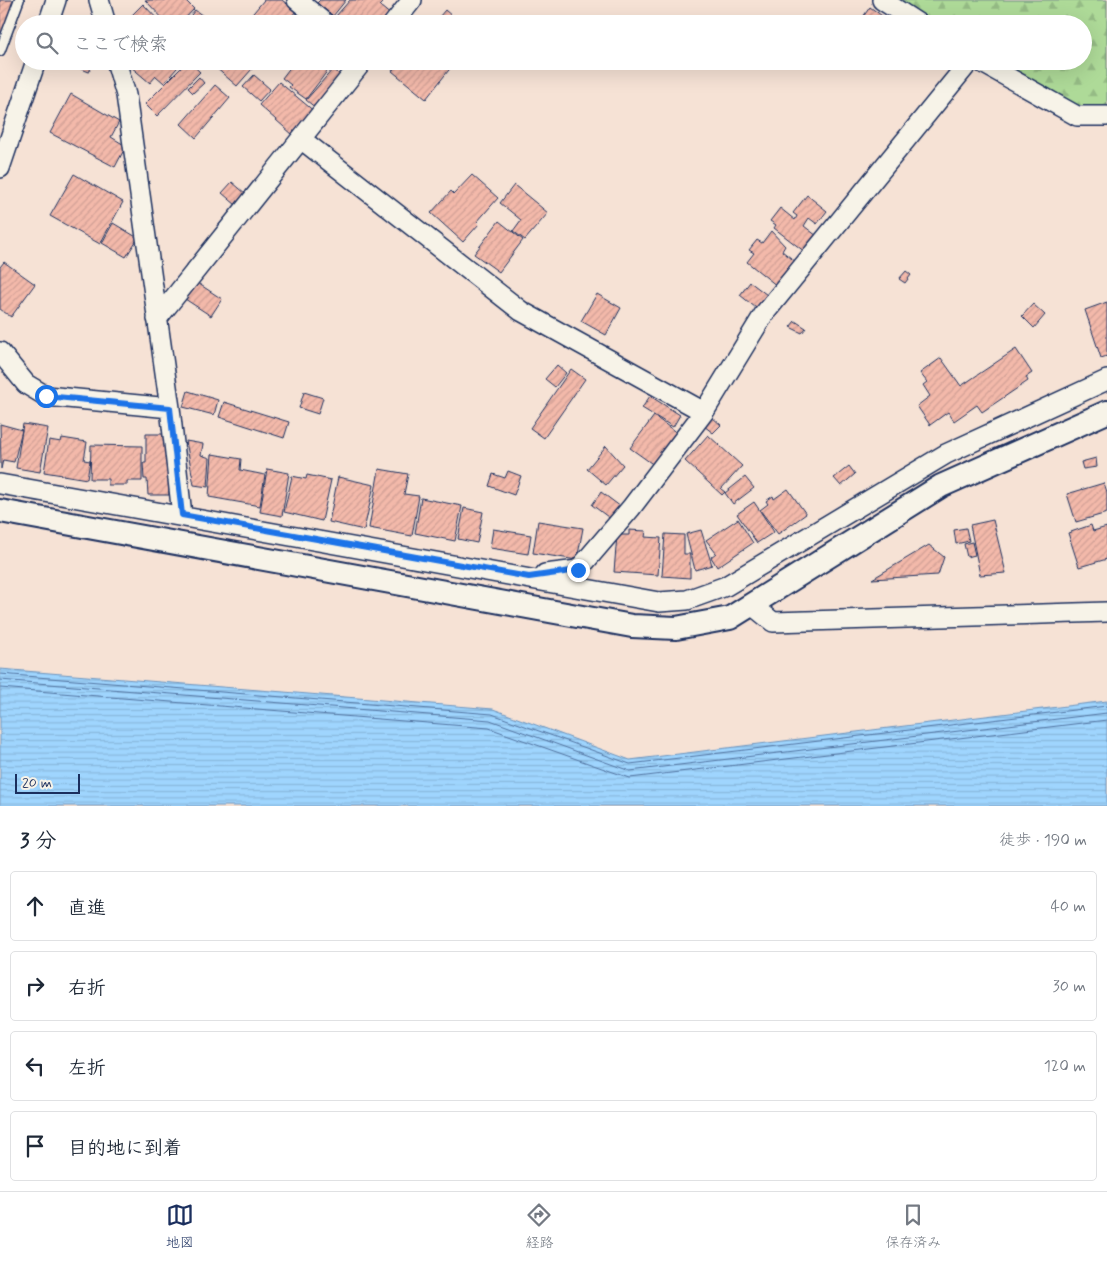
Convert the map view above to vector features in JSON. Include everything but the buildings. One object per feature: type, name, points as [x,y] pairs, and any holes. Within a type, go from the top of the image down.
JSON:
[{"type":"street","points":[[51,15],[56,0]]},
{"type":"street","points":[[99,0],[103,15]]},
{"type":"street","points":[[297,0],[315,15]]},
{"type":"street","points":[[400,15],[412,0]]},
{"type":"street","points":[[882,0],[905,15]]},
{"type":"street","points":[[0,168],[33,70]]},
{"type":"street","points":[[119,70],[126,95],[170,408],[182,515]]},
{"type":"street","points":[[157,319],[356,70]]},
{"type":"street","points":[[529,577],[578,570],[631,508],[704,412],[764,314],[963,70]]},
{"type":"street","points":[[994,70],[1077,116],[1107,116]]},
{"type":"street","points":[[301,139],[521,311],[704,412]]},
{"type":"street","points":[[0,352],[26,384],[46,396],[170,408]]},
{"type":"street","points":[[0,484],[529,577],[660,602],[687,600],[726,586],[946,454],[1107,380]]},
{"type":"street","points":[[0,511],[632,626],[676,628],[730,618],[941,486],[1107,412]]},
{"type":"street","points":[[752,605],[773,622],[1107,612]]},
{"type":"lane","points":[[0,51],[19,0]]},
{"type":"green space","points":[[891,0],[1107,0],[1107,110],[1070,109],[1003,70],[1092,70],[1092,15],[914,15]]},
{"type":"water","points":[[0,669],[493,709],[630,760],[1107,701],[1107,806],[0,806]]},
{"type":"route","points":[[46,396],[170,408],[182,515],[529,577],[578,570]]}]
